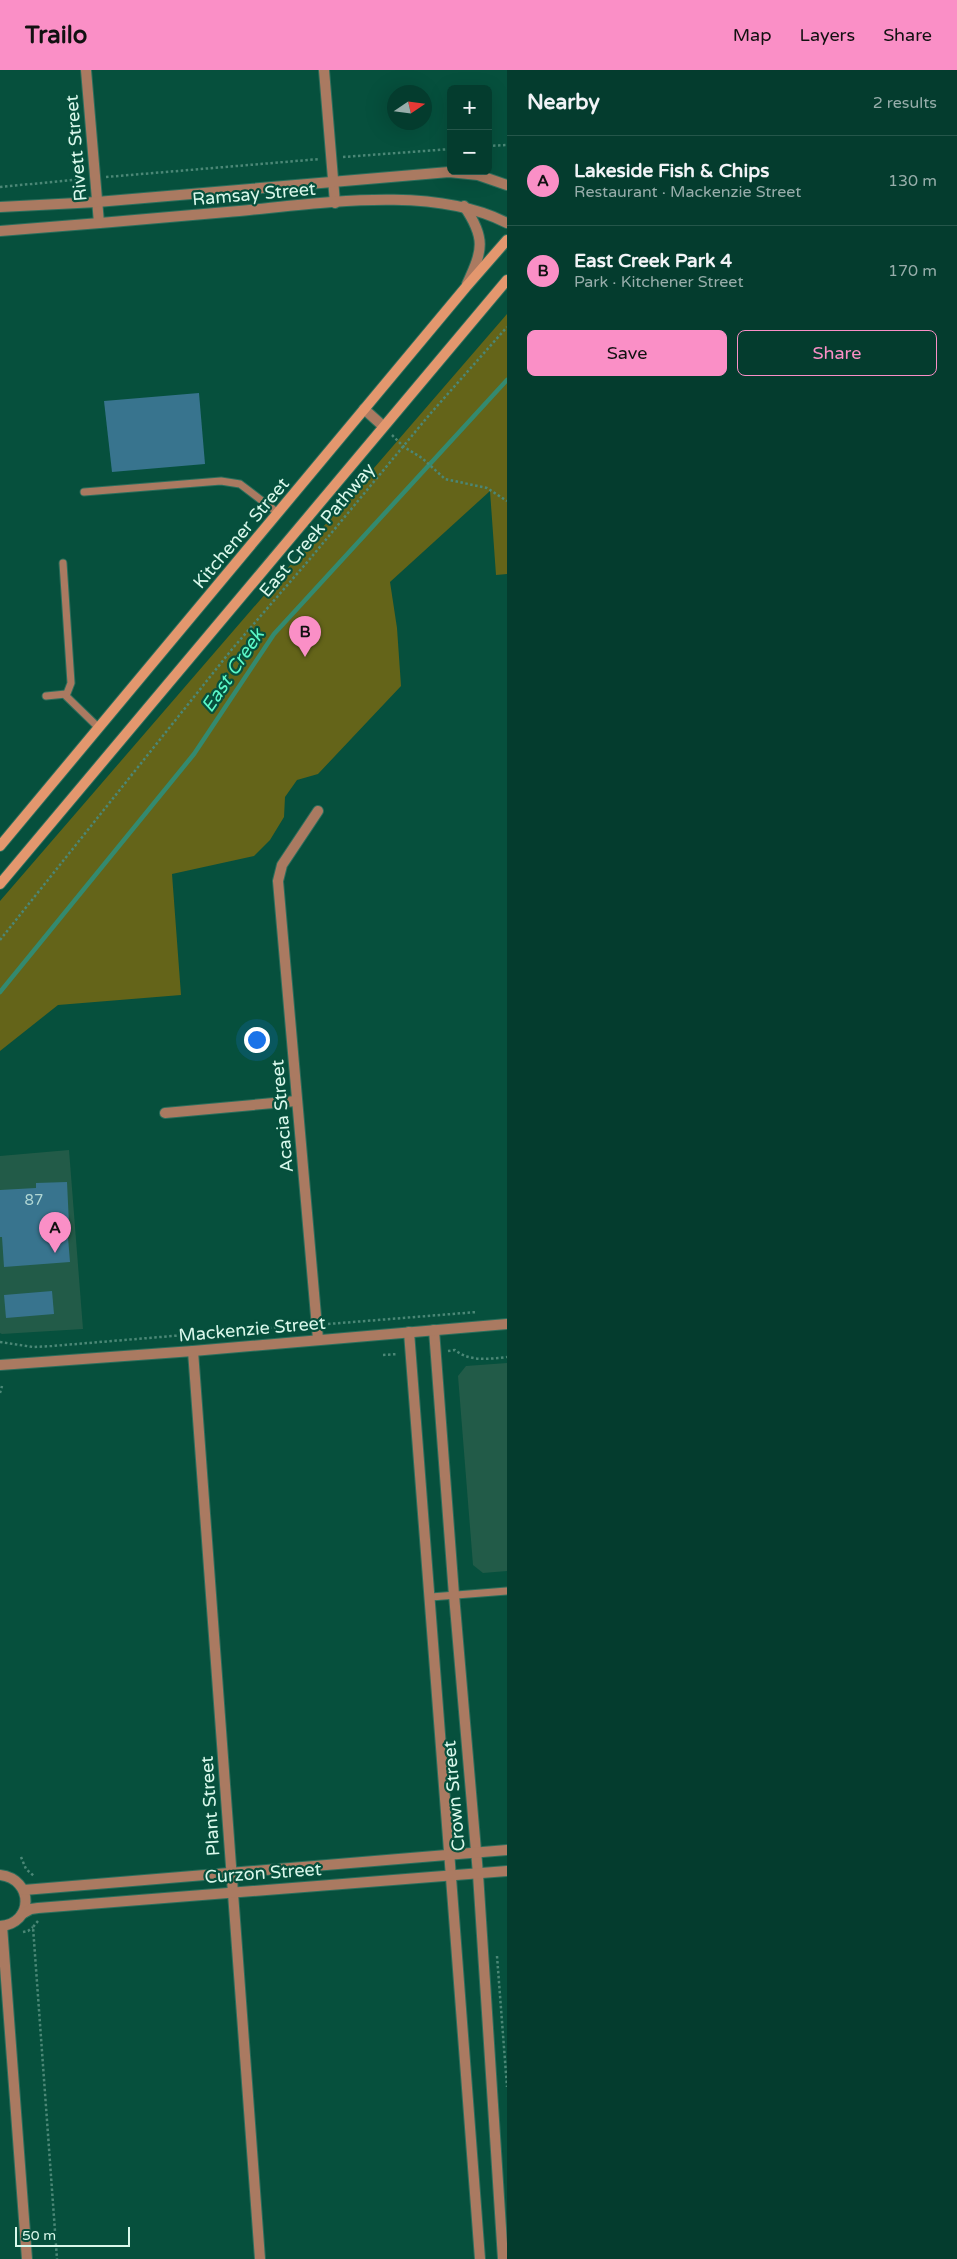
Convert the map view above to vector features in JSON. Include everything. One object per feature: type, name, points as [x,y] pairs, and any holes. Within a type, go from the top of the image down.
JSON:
[{"type":"main road","name":"Kitchener Street","points":[[0,846],[507,240]]},
{"type":"main road","points":[[0,884],[507,280]]},
{"type":"street","name":"Rivett Street","points":[[86,70],[99,224]]},
{"type":"street","points":[[324,70],[335,203]]},
{"type":"street","name":"Ramsay Street","points":[[0,207],[97,202],[449,172],[478,175],[507,185]]},
{"type":"street","name":"Ramsay Street","points":[[0,231],[335,203],[396,200],[432,201],[464,206],[507,223]]},
{"type":"street","points":[[464,206],[474,220],[480,234],[481,244],[479,259],[466,287]]},
{"type":"street","points":[[364,410],[383,426]]},
{"type":"street","name":"Acacia Street","points":[[318,811],[282,865],[278,881],[318,1339]]},
{"type":"street","points":[[165,1113],[296,1101]]},
{"type":"street","name":"Mackenzie Street","points":[[0,1365],[193,1351],[507,1324]]},
{"type":"street","name":"Crown Street","points":[[434,1330],[478,1874],[503,2259]]},
{"type":"street","name":"Crown Street","points":[[408,1332],[431,1597],[449,1876],[480,2259]]},
{"type":"street","name":"Plant Street","points":[[193,1351],[260,2259]]},
{"type":"street","name":"Curzon Street","points":[[24,1890],[507,1850]]},
{"type":"street","name":"Curzon Street","points":[[1,1926],[17,1920],[22,1914],[31,1909],[38,1908],[233,1891],[507,1871]]},
{"type":"street","points":[[0,1875],[14,1879],[24,1890],[26,1898],[22,1914]]},
{"type":"street","points":[[1,1926],[27,2259]]},
{"type":"lane","points":[[84,492],[221,481],[240,484],[278,513]]},
{"type":"lane","points":[[63,563],[71,683],[66,694]]},
{"type":"lane","points":[[66,694],[99,728]]},
{"type":"lane","points":[[46,696],[66,694]]},
{"type":"lane","points":[[431,1597],[507,1591]]},
{"type":"path","points":[[492,146],[507,145]]},
{"type":"path","points":[[0,187],[447,149]]},
{"type":"path","name":"East Creek Pathway","points":[[0,940],[233,648],[430,414],[507,327]]},
{"type":"path","points":[[404,447],[422,458],[445,479],[487,488],[507,501]]},
{"type":"path","points":[[0,1342],[33,1347],[52,1346],[484,1312]]},
{"type":"path","points":[[0,1392],[2,1386]]},
{"type":"path","points":[[21,1857],[26,1869],[36,1876]]},
{"type":"path","points":[[23,1932],[28,1931],[37,1923],[38,1918]]},
{"type":"path","points":[[32,1927],[57,2259]]},
{"type":"shaded area","points":[[507,314],[507,574],[496,575],[490,491],[390,582],[397,628],[401,686],[318,774],[297,780],[285,797],[284,817],[270,840],[254,856],[172,874],[181,995],[58,1005],[0,1051],[0,901]]},
{"type":"shaded area","points":[[69,1150],[83,1329],[2,1334],[0,1333],[0,1156]]},
{"type":"shaded area","points":[[507,1363],[507,1571],[483,1573],[473,1565],[458,1376],[466,1366]]},
{"type":"building","points":[[199,393],[205,464],[112,472],[104,401]]},
{"type":"building","points":[[67,1182],[69,1224],[67,1225],[70,1262],[4,1267],[2,1237],[0,1237],[0,1190],[36,1188],[36,1183]]},
{"type":"building","points":[[52,1291],[54,1314],[6,1318],[4,1295]]},
{"type":"waterway","name":"East Creek","points":[[0,992],[194,754],[274,634],[507,380]]},
{"type":"place","name":"East Creek Park 4","points":[[305,657]]},
{"type":"place","name":"Lakeside Fish & Chips","points":[[55,1253]]}]
